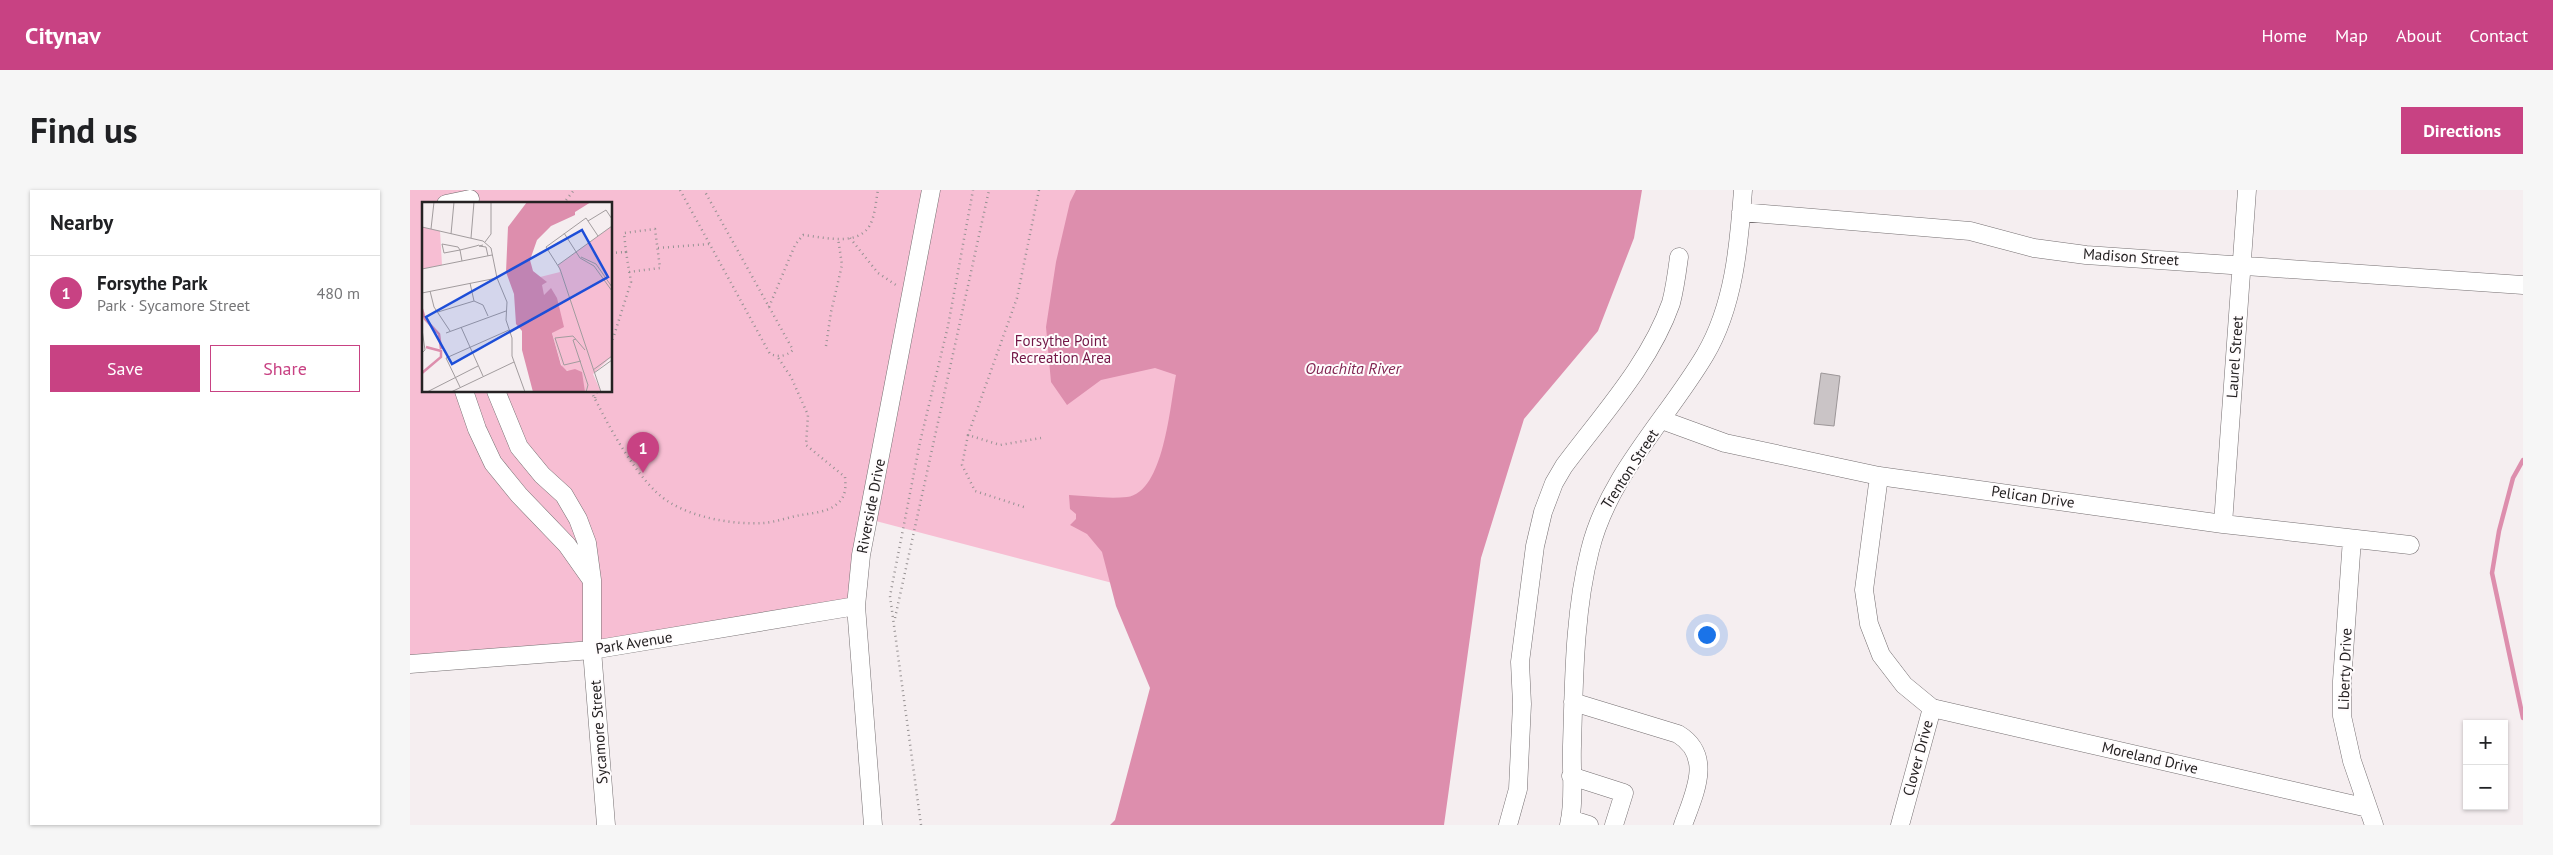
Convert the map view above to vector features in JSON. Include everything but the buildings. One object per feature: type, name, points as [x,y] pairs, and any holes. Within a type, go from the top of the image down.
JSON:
[{"type":"street","name":"Riverside Drive","points":[[873,825],[856,606],[861,555],[931,190]]},
{"type":"street","name":"Trenton Street","points":[[1570,822],[1573,702],[1580,606],[1590,550],[1602,512],[1620,480],[1706,354],[1718,328],[1734,268],[1743,190]]},
{"type":"street","name":"Laurel Street","points":[[2223,524],[2247,190]]},
{"type":"street","points":[[454,202],[470,198]]},
{"type":"street","name":"Madison Street","points":[[1741,212],[1970,231],[2034,248],[2086,255],[2523,285]]},
{"type":"street","points":[[1508,825],[1518,789],[1522,633],[1535,546],[1543,512],[1554,483],[1564,466],[1644,356],[1656,336],[1671,302],[1679,257]]},
{"type":"street","points":[[498,397],[467,399],[493,464],[519,495],[567,545],[592,580]]},
{"type":"street","name":"Sycamore Street","points":[[498,397],[519,447],[542,475],[564,495],[578,519],[587,543],[592,580],[592,650],[606,825]]},
{"type":"street","name":"Pelican Drive","points":[[1662,420],[1726,444],[1879,476],[2223,524],[2410,545]]},
{"type":"street","name":"Clover Drive","points":[[1879,476],[1864,590],[1869,624],[1881,655],[1904,685],[1932,708],[1900,825]]},
{"type":"street","name":"Liberty Drive","points":[[2352,539],[2342,681],[2342,716],[2352,761],[2374,825]]},
{"type":"street","name":"Park Avenue","points":[[410,664],[592,650],[856,606]]},
{"type":"street","points":[[1573,702],[1678,734],[1688,740],[1696,755],[1700,772],[1684,825]]},
{"type":"street","name":"Moreland Drive","points":[[1932,708],[2368,808]]},
{"type":"street","points":[[1571,776],[1624,793],[1614,825]]},
{"type":"street","points":[[1570,822],[1589,825]]},
{"type":"path","points":[[565,202],[574,190]]},
{"type":"path","points":[[680,190],[770,354],[777,356],[787,355],[793,350],[704,190]]},
{"type":"path","points":[[770,307],[795,245],[803,235],[838,238],[856,237],[870,225],[878,190]]},
{"type":"path","points":[[921,825],[890,596],[920,442],[948,326],[973,190]]},
{"type":"path","points":[[894,622],[989,190]]},
{"type":"path","points":[[1027,508],[975,491],[962,465],[968,435],[1017,298],[1039,190]]},
{"type":"path","points":[[612,342],[630,282],[624,233],[655,229],[660,268],[629,272]]},
{"type":"path","points":[[826,346],[831,312],[842,265],[838,238]]},
{"type":"path","points":[[850,238],[878,274],[900,287]]},
{"type":"path","points":[[658,248],[709,244]]},
{"type":"path","points":[[612,254],[626,252]]},
{"type":"path","points":[[592,392],[626,453],[646,480],[668,502],[701,516],[733,523],[766,523],[822,511],[838,504],[846,492],[845,477],[806,445],[808,415],[794,383],[777,356]]},
{"type":"path","points":[[595,399],[597,392]]},
{"type":"path","points":[[968,435],[1000,445],[1041,438]]},
{"type":"green space","name":"Forsythe Point Recreation Area","points":[[410,190],[1262,190],[1162,596],[872,520],[856,606],[410,666]]},
{"type":"water","name":"Ouachita River","points":[[1076,190],[1642,190],[1634,238],[1598,331],[1524,419],[1481,558],[1444,825],[1110,825],[1115,820],[1150,688],[1116,606],[1102,552],[1087,534],[1070,525],[1076,519],[1076,514],[1070,509],[1069,495],[1120,498],[1139,492],[1149,480],[1157,465],[1168,426],[1176,375],[1155,368],[1101,380],[1067,405],[1051,382],[1046,327],[1056,262],[1070,202]]},
{"type":"waterway","points":[[2523,460],[2513,478],[2499,531],[2492,573],[2523,718]]},
{"type":"place","name":"Forsythe Park","points":[[643,473]]}]
